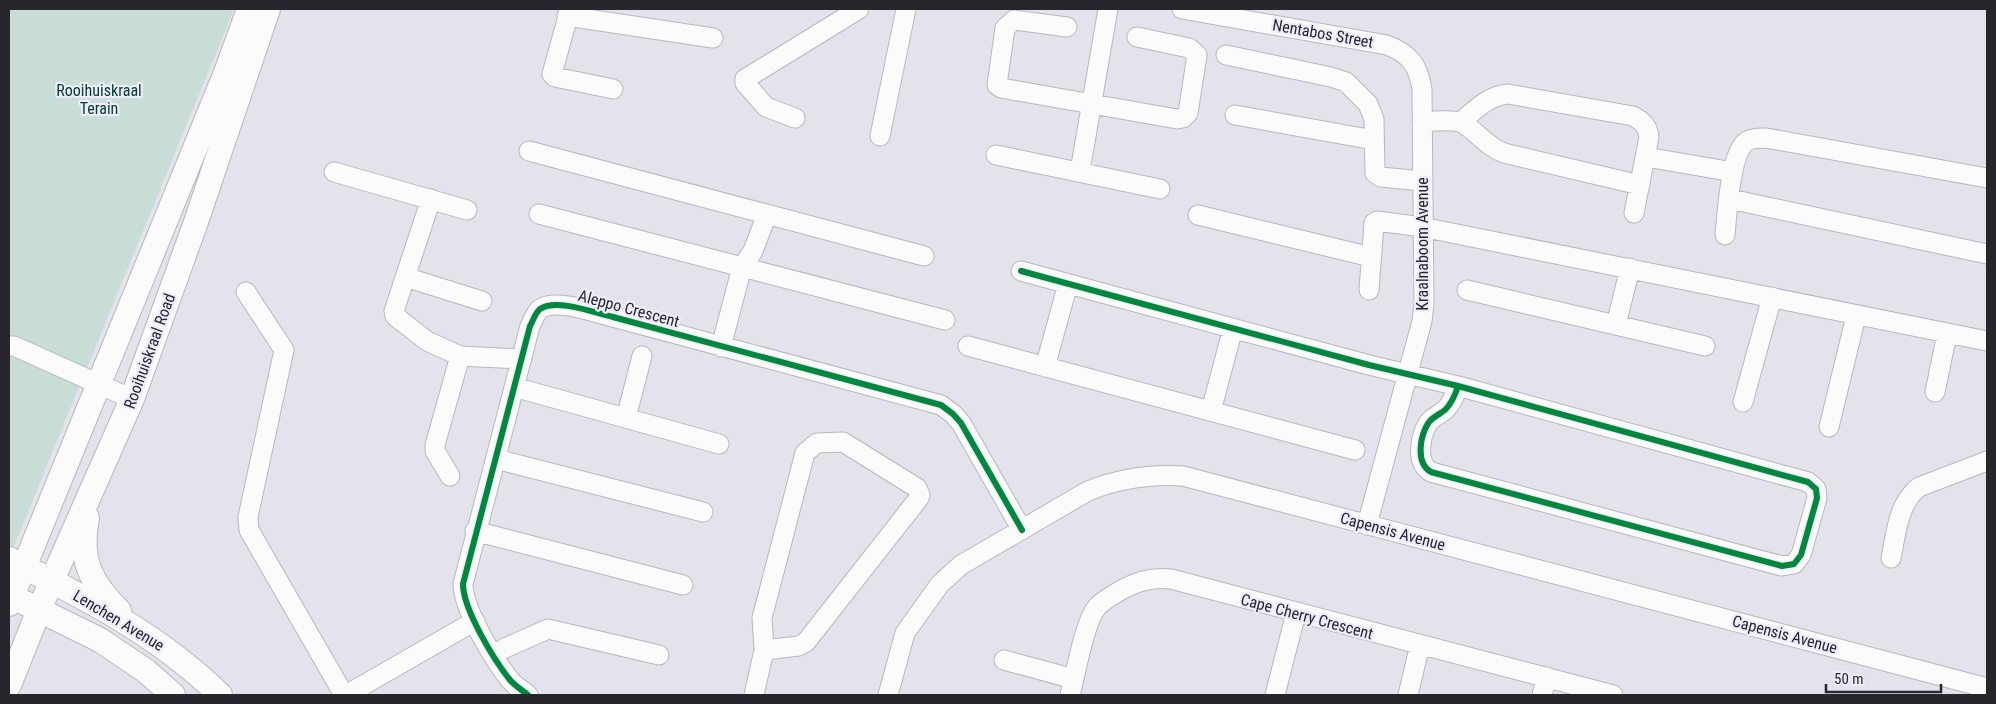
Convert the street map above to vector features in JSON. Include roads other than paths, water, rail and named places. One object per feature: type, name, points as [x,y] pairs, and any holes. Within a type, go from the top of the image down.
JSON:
[{"type":"main road","name":"Rooihuiskraal Road","points":[[10,598],[17,563],[98,382],[227,70],[249,9]]},
{"type":"main road","name":"Rooihuiskraal Road","points":[[9,685],[39,610],[94,489],[132,398],[192,231],[268,9]]},
{"type":"main road","points":[[94,489],[84,534],[87,565],[102,592],[136,628]]},
{"type":"main road","name":"Lenchen Avenue","points":[[17,563],[52,580],[136,628],[170,651],[220,695]]},
{"type":"main road","name":"Lenchen Avenue","points":[[10,598],[100,640],[146,671],[173,695]]},
{"type":"street","points":[[795,118],[766,108],[745,83],[746,79],[859,9]]},
{"type":"street","points":[[880,136],[906,9]]},
{"type":"street","points":[[1080,171],[1108,9]]},
{"type":"street","name":"Nentabos Street","points":[[1182,9],[1376,42],[1403,52]]},
{"type":"street","points":[[613,89],[555,77],[552,74],[568,12],[713,38]]},
{"type":"street","points":[[1067,27],[1014,20],[1011,22],[1005,28],[996,82],[1001,88],[1177,119],[1183,118],[1188,112],[1196,52],[1189,48],[1137,37]]},
{"type":"street","name":"Kraalnaboom Avenue","points":[[1367,525],[1418,337],[1424,304],[1422,89],[1420,74],[1403,52]]},
{"type":"street","points":[[1226,55],[1331,77],[1346,82],[1368,104],[1374,119],[1375,171],[1378,175],[1422,181]]},
{"type":"street","points":[[1461,122],[1485,101],[1497,95],[1508,94],[1624,113],[1639,119],[1648,129],[1646,157],[1634,213]]},
{"type":"street","points":[[1235,115],[1374,140]]},
{"type":"street","points":[[1422,122],[1461,122],[1489,146],[1504,153],[1640,185]]},
{"type":"street","points":[[1725,235],[1735,158],[1743,144],[1753,138],[1766,138],[1987,178]]},
{"type":"street","points":[[529,151],[924,256]]},
{"type":"street","points":[[996,155],[1160,189]]},
{"type":"street","points":[[1646,157],[1733,172]]},
{"type":"street","points":[[334,172],[467,210]]},
{"type":"street","points":[[1730,199],[1987,254]]},
{"type":"street","points":[[431,200],[394,311],[396,316],[427,341],[460,356],[522,359]]},
{"type":"street","points":[[540,214],[945,320]]},
{"type":"street","points":[[721,347],[742,267],[753,251],[767,214]]},
{"type":"street","points":[[1198,215],[1371,257]]},
{"type":"street","points":[[1369,290],[1375,221],[1422,227],[1987,341]]},
{"type":"street","points":[[1616,325],[1630,268]]},
{"type":"street","points":[[1021,271],[1458,386],[1808,482],[1816,489],[1817,498],[1801,555],[1794,564],[1782,566],[1431,472],[1423,466],[1421,460],[1421,445],[1425,432],[1429,422],[1451,403],[1458,386]]},
{"type":"street","points":[[405,277],[482,301]]},
{"type":"street","points":[[1045,367],[1068,284]]},
{"type":"street","points":[[1467,290],[1705,346]]},
{"type":"street","points":[[246,292],[284,347],[248,517],[250,530],[345,695],[475,621]]},
{"type":"street","points":[[1743,402],[1772,297]]},
{"type":"street","name":"Aleppo Crescent","points":[[528,695],[510,679],[494,656],[465,599],[463,584],[533,319],[540,310],[554,305],[568,306],[613,317],[941,405],[961,423],[1022,530]]},
{"type":"street","points":[[1829,427],[1856,316]]},
{"type":"street","points":[[1211,411],[1233,328]]},
{"type":"street","points":[[1935,392],[1947,334]]},
{"type":"street","points":[[9,346],[14,346],[132,398]]},
{"type":"street","points":[[968,346],[1355,450]]},
{"type":"street","points":[[450,476],[435,451],[435,445],[460,356]]},
{"type":"street","points":[[626,418],[642,356]]},
{"type":"street","points":[[514,387],[719,444]]},
{"type":"street","points":[[754,695],[764,650],[762,618],[805,453],[810,446],[817,442],[838,441],[847,444],[918,488],[919,498],[806,642],[799,646],[764,650]]},
{"type":"street","points":[[496,460],[703,512]]},
{"type":"street","points":[[1891,558],[1903,507],[1913,491],[1987,460]]},
{"type":"street","name":"Capensis Avenue","points":[[888,695],[905,633],[940,584],[961,565],[1078,496],[1103,485],[1137,478],[1168,475],[1183,476],[1987,688]]},
{"type":"street","points":[[476,531],[683,586]]},
{"type":"street","name":"Cape Cherry Crescent","points":[[1072,687],[1088,624],[1097,606],[1116,593],[1141,581],[1158,578],[1171,579],[1296,614],[1613,695]]},
{"type":"street","points":[[1275,695],[1296,614]]},
{"type":"street","points":[[494,656],[505,648],[548,629],[659,655]]},
{"type":"street","points":[[1408,695],[1420,645]]},
{"type":"street","points":[[1004,660],[1072,687]]},
{"type":"street","points":[[1542,695],[1547,677]]},
{"type":"park label","name":"Rooihuiskraal Terain","points":[[99,99]]}]
